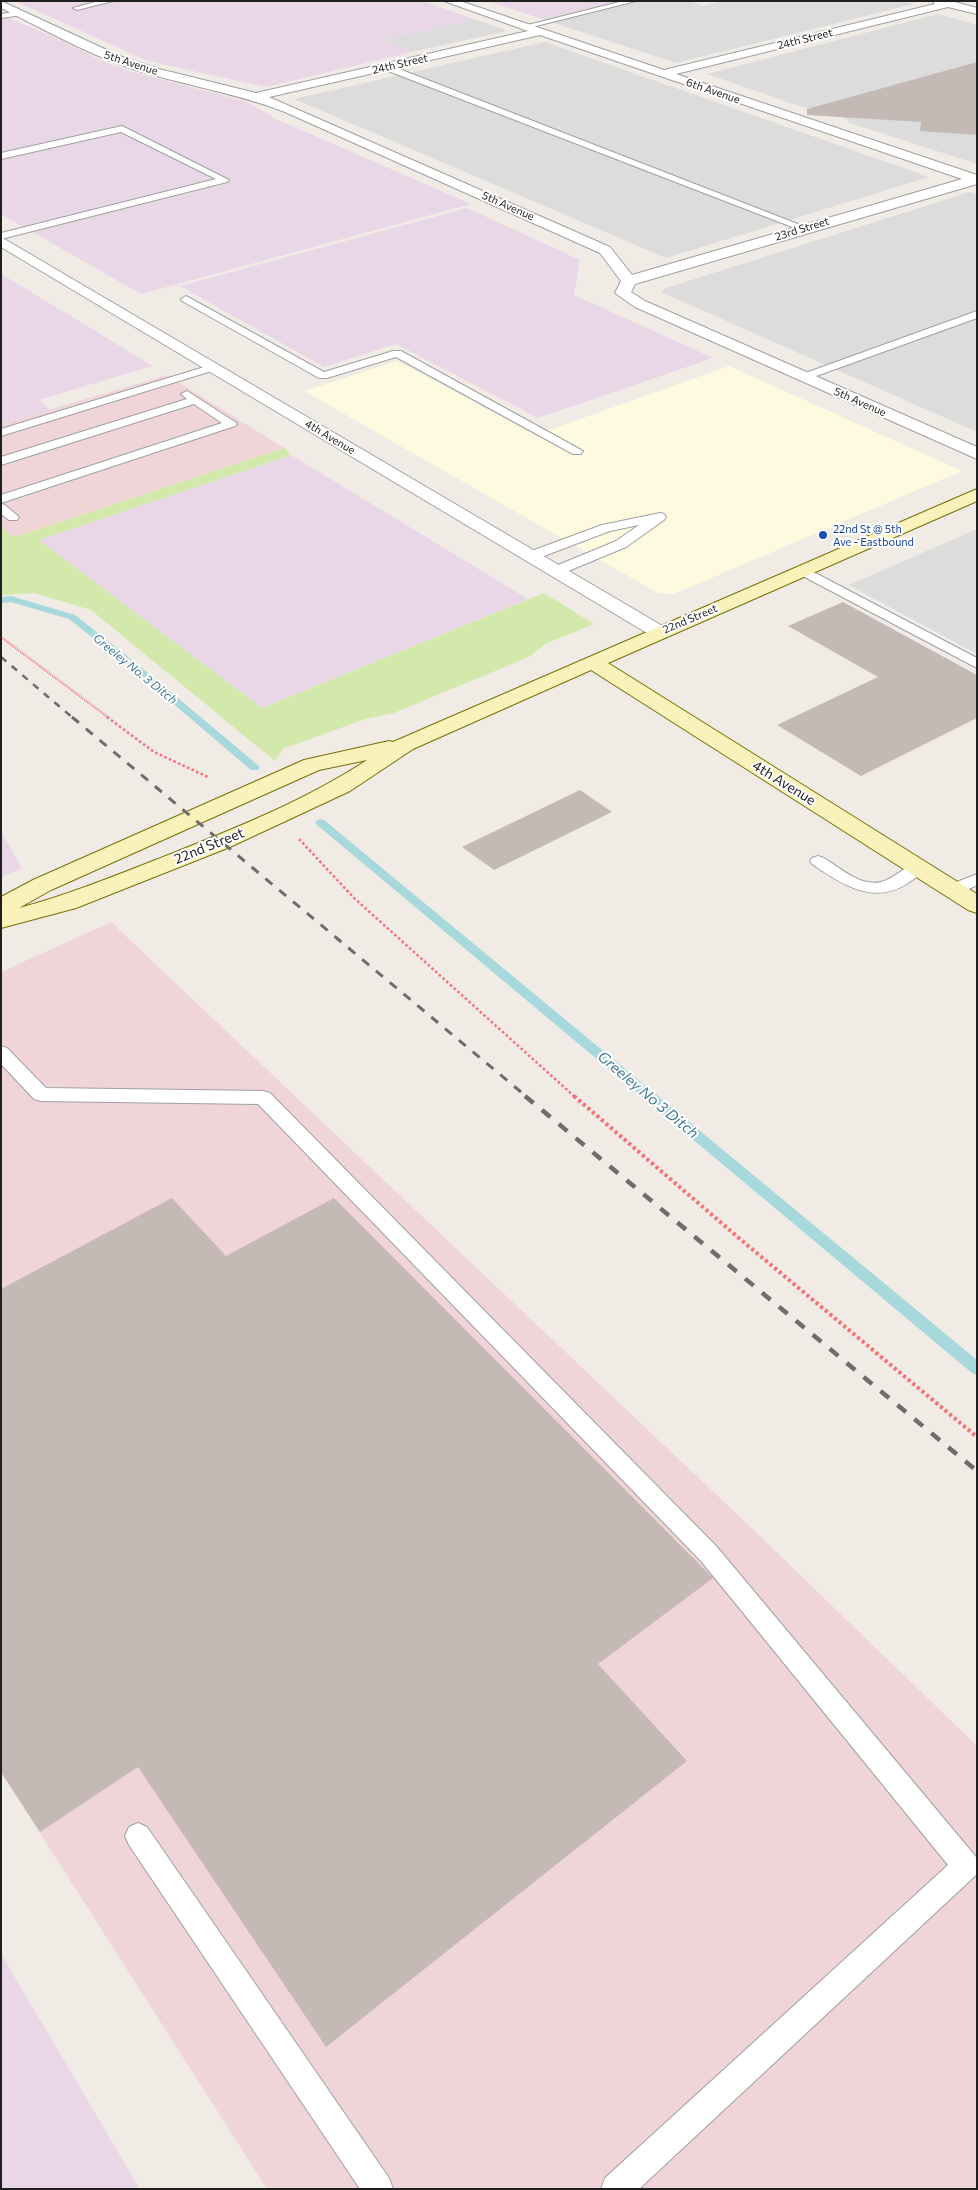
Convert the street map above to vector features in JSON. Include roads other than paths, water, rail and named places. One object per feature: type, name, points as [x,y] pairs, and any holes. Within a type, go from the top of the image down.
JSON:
[{"type":"street","name":"6th Avenue","points":[[449,1],[977,180]]},
{"type":"street","points":[[942,2],[977,11]]},
{"type":"street","name":"24th Street","points":[[663,74],[942,2]]},
{"type":"street","name":"5th Avenue","points":[[1,4],[91,50],[112,58],[167,75],[259,96],[605,250],[628,281],[623,293],[640,304],[977,454]]},
{"type":"street","name":"24th Street","points":[[259,96],[540,32]]},
{"type":"street","name":"23rd Street","points":[[628,281],[803,228],[977,180]]},
{"type":"street","name":"4th Avenue","points":[[1,242],[659,632]]},
{"type":"street","name":"22nd Street","points":[[1,920],[67,903],[222,842],[342,786],[405,744],[977,494]]},
{"type":"street","name":"4th Avenue","points":[[592,662],[977,905]]},
{"type":"street","name":"22nd Street","points":[[1,910],[9,903],[42,885],[312,765],[405,744]]},
{"type":"lane","points":[[76,8],[110,1]]},
{"type":"lane","points":[[524,27],[633,1]]},
{"type":"lane","points":[[1,16],[19,13]]},
{"type":"lane","points":[[386,67],[803,228]]},
{"type":"lane","points":[[1,156],[122,129],[224,180],[1,236]]},
{"type":"lane","points":[[186,299],[323,376],[397,353],[577,451]]},
{"type":"lane","points":[[804,377],[977,314]]},
{"type":"lane","points":[[1,433],[214,367]]},
{"type":"lane","points":[[1,499],[232,424],[166,382]]},
{"type":"lane","points":[[1,461],[196,400]]},
{"type":"lane","points":[[1,508],[13,517]]},
{"type":"lane","points":[[531,556],[607,528],[660,517],[621,544],[556,571]]},
{"type":"lane","points":[[802,570],[977,664]]},
{"type":"lane","points":[[818,861],[849,880],[871,889],[889,886],[918,868]]},
{"type":"lane","points":[[953,890],[977,879]]},
{"type":"lane","points":[[1,1052],[41,1094],[263,1098],[708,1554],[966,1866],[616,2189]]},
{"type":"lane","points":[[138,1836],[378,2189]]},
{"type":"waterway","name":"Greeley No. 3 Ditch","points":[[1,600],[11,599],[72,617],[139,670],[255,768]]},
{"type":"waterway","name":"Greeley No 3 Ditch","points":[[320,822],[977,1369]]},
{"type":"railway","points":[[1,657],[73,718]]},
{"type":"railway","points":[[72,717],[527,1097]]},
{"type":"railway","points":[[525,1096],[977,1471]]},
{"type":"place","name":"22nd St @ 5th Ave - Eastbound","points":[[823,535]]}]
